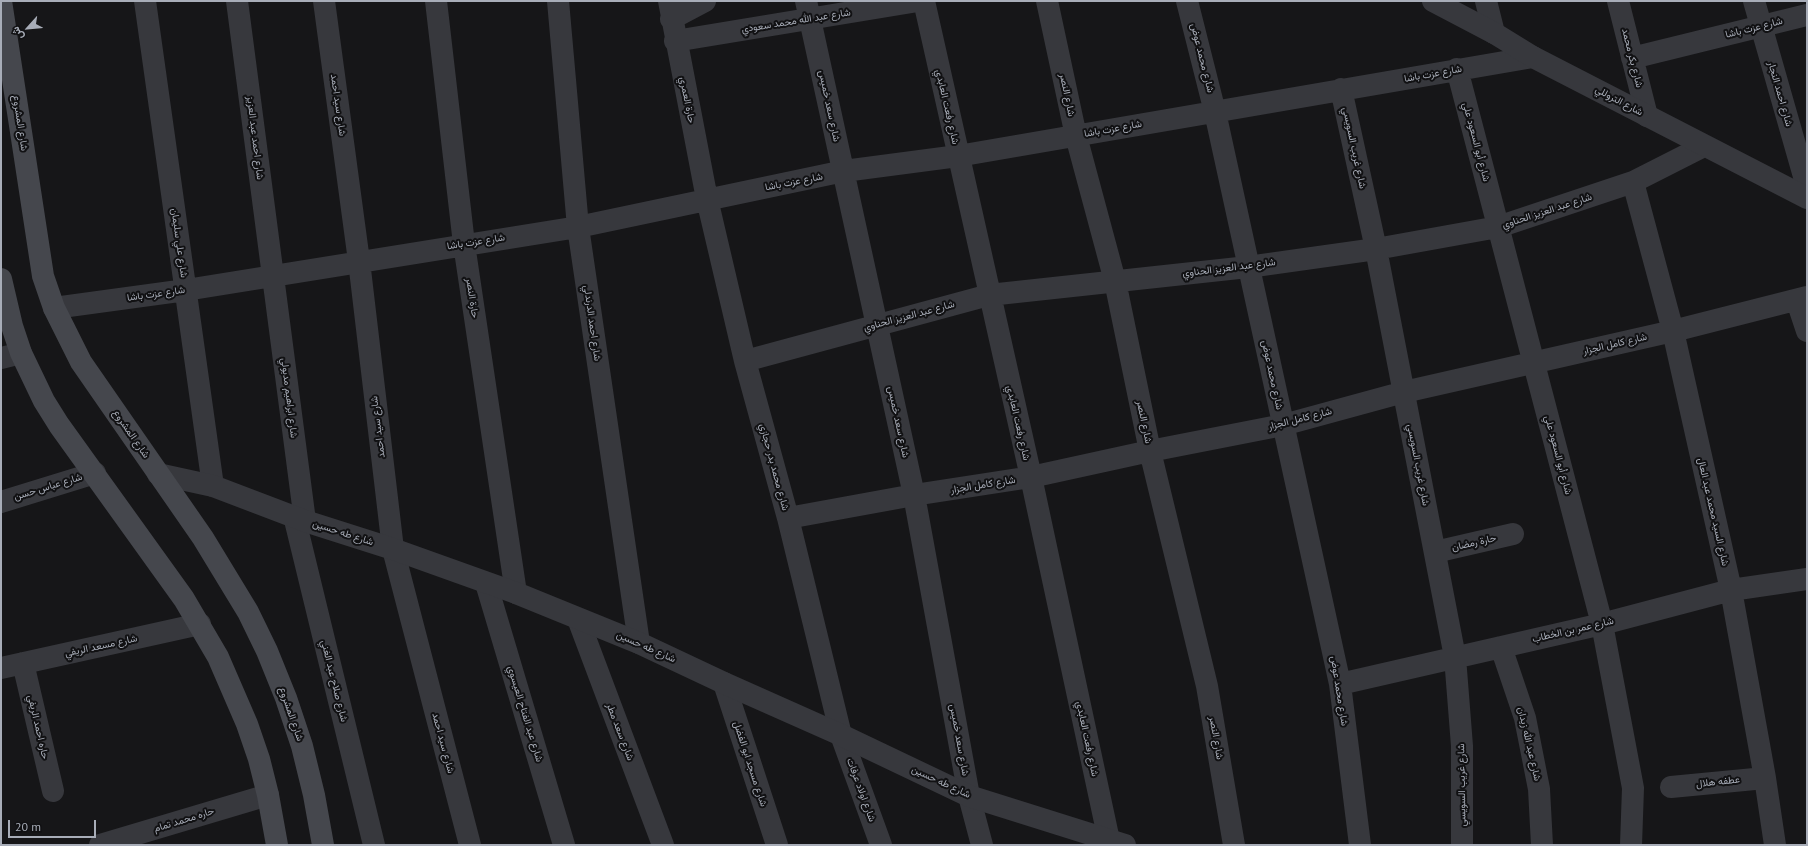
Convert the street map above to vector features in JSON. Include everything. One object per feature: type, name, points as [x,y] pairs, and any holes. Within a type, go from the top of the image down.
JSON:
[{"type":"main road","name":"شارع المشروع","points":[[1,1],[43,276],[54,308],[81,362],[227,574],[248,612],[267,651],[286,698],[302,746],[314,795],[323,845]]},
{"type":"main road","points":[[1,279],[12,326],[11,355],[44,401],[59,425],[168,575],[200,624],[218,657],[247,724],[268,795],[277,845]]},
{"type":"street","name":"شارع علي سليمان","points":[[145,1],[213,486]]},
{"type":"street","name":"شارع احمد عبد العزيز","points":[[236,1],[272,276]]},
{"type":"street","name":"شارع سيد احمد","points":[[324,1],[359,262],[393,549],[470,845]]},
{"type":"street","name":"حارة النصر","points":[[436,1],[464,244],[516,593]]},
{"type":"street","name":"شارع احمد الدرندلي","points":[[558,1],[578,227],[640,643]]},
{"type":"street","points":[[670,10],[705,1]]},
{"type":"street","name":"شارع عبد الله محمد سعودي","points":[[675,41],[808,9],[918,1]]},
{"type":"street","name":"شارع رفعت العابدي","points":[[924,1],[1114,844]]},
{"type":"street","name":"شارع النصر","points":[[1047,1],[1076,136],[1115,281],[1150,451],[1207,686],[1234,845]]},
{"type":"street","name":"شارع محمد عوض","points":[[1187,1],[1215,112],[1340,684],[1360,845]]},
{"type":"street","name":"شارع التروللي","points":[[1433,1],[1646,116],[1807,198]]},
{"type":"street","points":[[1486,1],[1494,33]]},
{"type":"street","name":"شارع بكر محمد","points":[[1618,1],[1646,116]]},
{"type":"street","name":"شارع احمد النجار","points":[[1754,1],[1805,176]]},
{"type":"street","name":"شارع سعد خميس","points":[[808,9],[914,495],[969,796],[982,845]]},
{"type":"street","name":"حارة العمري","points":[[670,10],[707,199]]},
{"type":"street","name":"شارع عزت باشا","points":[[1632,58],[1807,15]]},
{"type":"street","name":"شارع عزت باشا","points":[[54,308],[186,290],[464,244],[578,227],[707,199],[844,172],[958,156],[1534,56]]},
{"type":"street","name":"شارع أبو السعود علي","points":[[1457,69],[1602,624],[1633,788],[1630,845]]},
{"type":"street","name":"شارع غريب السويسي","points":[[1341,89],[1376,249],[1455,657],[1462,746],[1462,845]]},
{"type":"street","name":"شارع عبد العزيز الحناوي","points":[[745,361],[989,294],[1248,267],[1376,249],[1498,227],[1633,182],[1704,146]]},
{"type":"street","name":"شارع السيد محمد عبد العال","points":[[1633,182],[1673,331],[1731,590],[1765,778],[1775,845]]},
{"type":"street","name":"شارع محمد بدر حجازي","points":[[707,199],[745,361],[788,518],[841,735]]},
{"type":"street","name":"شارع ابراهيم مدبولي","points":[[272,276],[299,518]]},
{"type":"street","points":[[1802,299],[1807,331]]},
{"type":"street","name":"شارع كامل الجزار","points":[[788,518],[914,495],[1031,477],[1150,451],[1283,425],[1404,392],[1673,331],[1802,299]]},
{"type":"street","name":"شارع عباس حسن","points":[[1,502],[95,473]]},
{"type":"street","name":"شارع طه حسين","points":[[158,474],[213,486],[299,518],[393,549],[516,593],[640,643],[724,683],[841,735],[969,796],[1114,844]]},
{"type":"street","name":"شارع صلاح عبد الغني","points":[[299,518],[374,845]]},
{"type":"street","name":"حارة رمضان","points":[[1435,552],[1513,534]]},
{"type":"street","name":"شارع عمر بن الخطاب","points":[[1340,684],[1602,624],[1731,590],[1807,579]]},
{"type":"street","name":"شارع عبد الفتاح العيسوي","points":[[486,583],[564,845]]},
{"type":"street","name":"شارع سعد مطر","points":[[578,619],[663,845]]},
{"type":"street","name":"شارع مسعد الريفي","points":[[1,668],[200,624]]},
{"type":"street","name":"شارع عبد الله زيدان","points":[[1501,647],[1525,718],[1539,789],[1542,845]]},
{"type":"street","name":"حاره احمد الريفي","points":[[23,663],[53,790]]},
{"type":"street","name":"شارع مسجد ابو الفضل","points":[[724,683],[777,845]]},
{"type":"street","name":"شارع اولاد عرفات","points":[[841,735],[880,845]]},
{"type":"street","name":"عطفه هلال","points":[[1671,787],[1765,778]]},
{"type":"street","name":"حاره محمد تمام","points":[[100,845],[268,795]]}]
